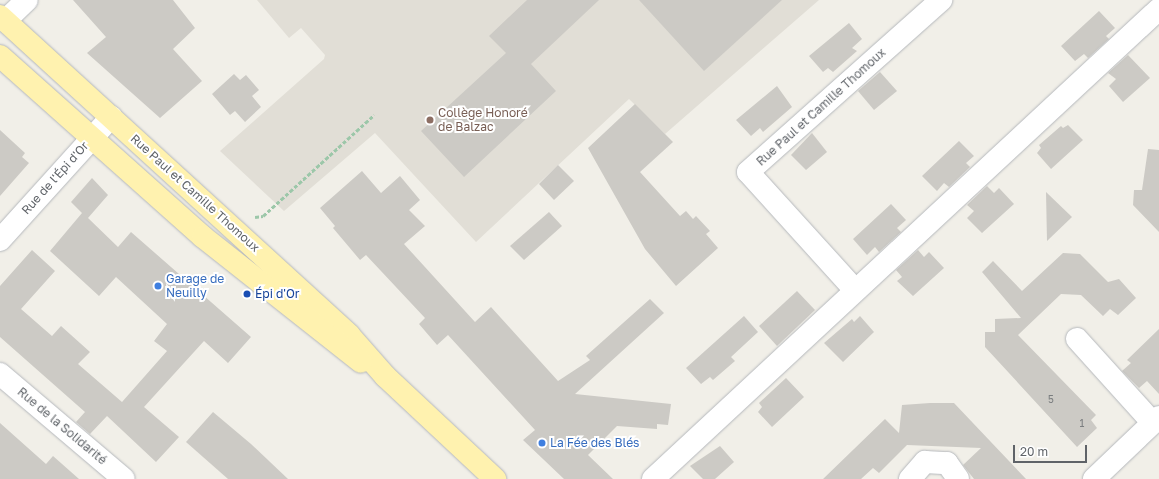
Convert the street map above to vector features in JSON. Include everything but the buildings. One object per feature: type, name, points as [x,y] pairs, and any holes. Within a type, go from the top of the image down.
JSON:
[{"type":"main road","name":"Rue Paul et Camille Thomoux","points":[[2,19],[349,335],[385,376],[495,479]]},
{"type":"main road","name":"Rue Paul et Camille Thomoux","points":[[0,56],[265,289],[350,355],[385,376]]},
{"type":"street","points":[[2,19],[27,0]]},
{"type":"street","name":"Rue Paul et Camille Thomoux","points":[[855,290],[748,172],[942,0]]},
{"type":"street","points":[[653,479],[1159,9]]},
{"type":"street","name":"Rue de l'Épi d'Or","points":[[0,240],[91,137],[111,117]]},
{"type":"street","points":[[1076,339],[1156,420],[1094,479]]},
{"type":"street","name":"Rue de la Solidarité","points":[[0,374],[124,479]]},
{"type":"street","points":[[909,478],[925,462],[947,463],[958,479]]},
{"type":"path","points":[[250,218],[262,216],[374,115]]},
{"type":"shaded area","name":"Collège Honoré de Balzac","points":[[257,0],[819,0],[665,134],[629,99],[476,242],[375,133],[284,211],[220,151],[324,59],[325,55],[301,28],[289,38]]},
{"type":"place","name":"Collège Honoré de Balzac","points":[[430,120]]},
{"type":"place","name":"Garage de Neuilly","points":[[158,286]]},
{"type":"place","name":"Épi d'Or","points":[[247,294]]},
{"type":"place","name":"La Fée des Blés","points":[[542,443]]}]
